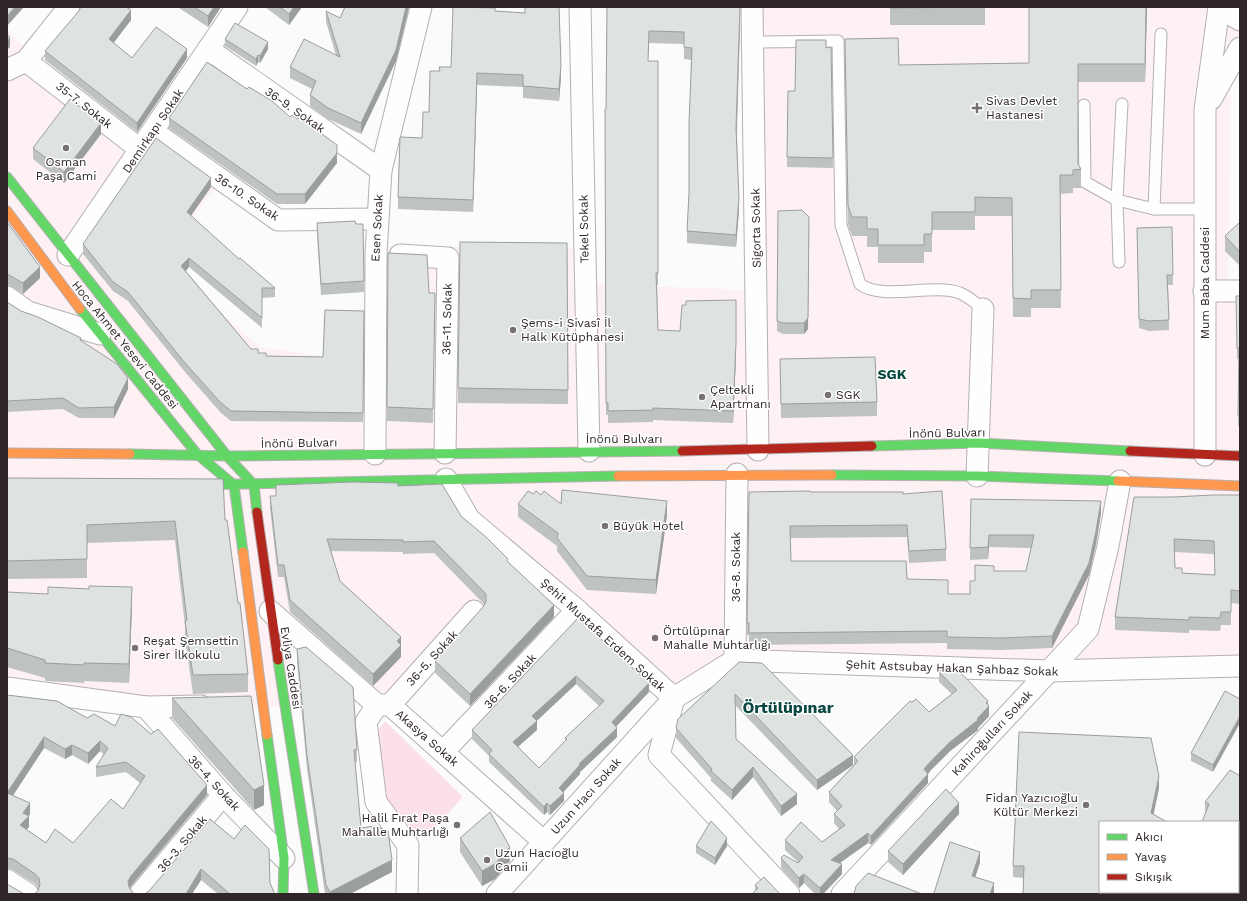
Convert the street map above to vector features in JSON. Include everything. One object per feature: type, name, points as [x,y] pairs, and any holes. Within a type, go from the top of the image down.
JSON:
[{"type":"main road","name":"Hoca Ahmet Yesevi Caddesi","points":[[7,177],[227,456]]},
{"type":"main road","name":"Hoca Ahmet Yesevi Caddesi","points":[[7,211],[100,334],[197,454],[234,485]]},
{"type":"main road","name":"İnönü Bulvarı","points":[[7,453],[197,454],[227,456],[758,450],[978,444],[1240,456]]},
{"type":"main road","points":[[227,456],[254,485]]},
{"type":"main road","points":[[187,485],[254,485],[446,479],[737,474],[977,476],[1240,486]]},
{"type":"main road","points":[[234,485],[255,704],[284,858],[282,894]]},
{"type":"main road","name":"Evliya Caddesi","points":[[254,485],[270,611],[314,894]]},
{"type":"street","points":[[7,70],[26,61],[69,7]]},
{"type":"street","name":"Demirkapı Sokak","points":[[68,256],[154,132],[237,7]]},
{"type":"street","name":"Esen Sokak","points":[[375,454],[376,254],[381,170],[421,7]]},
{"type":"street","name":"Tekel Sokak","points":[[580,7],[589,451]]},
{"type":"street","name":"Sigorta Sokak","points":[[752,7],[754,42],[758,450]]},
{"type":"street","name":"Mum Baba Caddesi","points":[[1205,455],[1205,110],[1219,7]]},
{"type":"street","points":[[1224,7],[1233,16],[1240,20]]},
{"type":"street","name":"Mum Baba Caddesi","points":[[1205,110],[1240,48]]},
{"type":"street","name":"36-9. Sokak","points":[[208,49],[381,170]]},
{"type":"street","name":"35-7. Sokak","points":[[26,61],[141,150]]},
{"type":"street","name":"36-10. Sokak","points":[[154,132],[278,220],[377,218]]},
{"type":"street","name":"36-11. Sokak","points":[[376,254],[448,258],[445,453]]},
{"type":"street","points":[[1204,291],[1240,291]]},
{"type":"street","points":[[7,297],[28,312],[100,334]]},
{"type":"street","points":[[977,476],[983,309]]},
{"type":"street","name":"36-8. Sokak","points":[[735,660],[737,474]]},
{"type":"street","name":"Şehit Mustafa Erdem Sokak","points":[[446,479],[469,519],[577,610],[674,698],[659,755],[789,894]]},
{"type":"street","name":"Kahiroğulları Sokak","points":[[842,894],[1050,671],[1088,628],[1108,546],[1120,481]]},
{"type":"street","name":"36-6. Sokak","points":[[443,752],[577,610]]},
{"type":"street","name":"Akasya Sokak","points":[[270,611],[443,752],[544,842]]},
{"type":"street","name":"36-5. Sokak","points":[[407,894],[408,845],[376,802],[366,722],[474,611]]},
{"type":"street","points":[[674,698],[735,660]]},
{"type":"street","name":"Şehit Astsubay Hakan Şahbaz Sokak","points":[[735,660],[1050,671],[1240,666]]},
{"type":"street","points":[[7,688],[146,707],[224,705]]},
{"type":"street","name":"Uzun Hacı Sokak","points":[[497,894],[674,698]]},
{"type":"street","name":"36-4. Sokak","points":[[146,707],[284,858]]},
{"type":"street","name":"36-3. Sokak","points":[[140,894],[224,794]]},
{"type":"street","points":[[7,880],[28,894]]},
{"type":"lane","points":[[1154,209],[1161,34]]},
{"type":"lane","points":[[754,42],[838,41],[841,224],[860,284],[871,291],[947,290],[960,293],[983,309]]},
{"type":"lane","points":[[1119,262],[1117,200],[1122,104]]},
{"type":"lane","points":[[1084,105],[1085,182],[1117,200],[1154,209],[1205,209]]},
{"type":"shaded area","points":[[743,7],[1240,7],[1240,71],[1231,86],[1228,294],[1240,294],[1240,662],[742,667],[681,705],[519,569],[390,713],[285,620],[299,705],[174,713],[7,697],[7,31],[36,57],[139,138],[217,185],[162,260],[260,347],[323,356],[323,315],[366,315],[368,246],[578,248],[579,283],[747,290]]},
{"type":"shaded area","points":[[385,721],[463,797],[429,834],[416,833],[388,803],[377,732]]},
{"type":"building","points":[[7,7],[15,7],[7,16]]},
{"type":"building","points":[[81,7],[126,7],[131,10],[109,39],[132,58],[156,27],[187,49],[137,123],[45,51]]},
{"type":"building","points":[[194,7],[214,7],[208,16]]},
{"type":"building","points":[[280,7],[294,7],[289,14]]},
{"type":"building","points":[[345,7],[406,7],[396,50],[361,123],[328,108],[310,95],[316,81],[290,67],[304,39],[340,57],[326,11],[340,18]]},
{"type":"building","points":[[453,7],[495,8],[495,11],[525,13],[525,7],[559,7],[561,65],[559,89],[523,86],[523,75],[477,73],[473,200],[398,197],[400,137],[422,138],[423,112],[429,112],[430,71],[440,71],[439,67],[451,67]]},
{"type":"building","points":[[607,7],[740,7],[736,128],[739,198],[736,235],[687,231],[692,48],[684,47],[684,32],[649,31],[648,61],[658,61],[658,273],[656,273],[658,330],[680,331],[682,305],[686,305],[686,301],[736,300],[733,411],[653,408],[653,410],[608,411],[608,403],[606,403],[605,109]]},
{"type":"building","points":[[890,7],[985,7],[890,8]]},
{"type":"building","points":[[1029,7],[1146,7],[1145,64],[1078,64],[1078,164],[1081,169],[1073,170],[1073,175],[1060,175],[1061,290],[1031,290],[1031,299],[1013,298],[1012,198],[975,197],[975,212],[932,212],[932,234],[924,234],[924,245],[878,245],[878,229],[867,229],[867,217],[852,217],[848,206],[845,39],[898,38],[899,65],[1029,63]]},
{"type":"building","points":[[235,23],[268,42],[260,56],[258,55],[256,59],[225,39]]},
{"type":"building","points":[[796,40],[826,40],[826,48],[831,47],[833,158],[787,157],[788,91],[795,91]]},
{"type":"building","points":[[207,62],[247,89],[249,87],[272,101],[290,117],[292,115],[298,119],[299,117],[337,145],[337,153],[305,194],[277,194],[169,118]]},
{"type":"building","name":"Osman Paşa Cami","points":[[70,99],[101,123],[64,172],[33,148]]},
{"type":"building","points":[[156,138],[211,178],[187,212],[239,259],[240,258],[275,288],[262,288],[262,318],[189,258],[181,266],[251,349],[258,349],[258,353],[266,353],[266,356],[323,357],[325,310],[364,311],[363,413],[231,411],[221,403],[185,363],[128,292],[113,282],[83,244]]},
{"type":"building","points":[[802,210],[809,217],[808,318],[804,323],[783,323],[777,321],[778,211]]},
{"type":"building","points":[[355,221],[356,224],[363,224],[364,281],[321,284],[317,223]]},
{"type":"building","points":[[7,222],[40,267],[23,283],[7,275]]},
{"type":"building","points":[[1240,222],[1240,252],[1225,236]]},
{"type":"building","points":[[1172,227],[1173,275],[1167,275],[1169,320],[1149,321],[1139,319],[1137,228]]},
{"type":"building","name":"Şems-i Sivasî İl Halk Kütüphanesi","points":[[460,242],[567,243],[568,390],[458,388]]},
{"type":"building","points":[[388,253],[427,255],[429,293],[435,293],[433,409],[387,407]]},
{"type":"building","points":[[1236,296],[1240,296],[1240,416],[1238,416],[1239,348],[1237,348]]},
{"type":"building","points":[[7,302],[21,311],[38,317],[81,338],[80,340],[117,364],[128,378],[114,407],[79,408],[63,398],[7,401]]},
{"type":"building","name":"SGK","points":[[875,357],[877,402],[781,404],[780,359]]},
{"type":"building","points":[[7,478],[223,479],[225,520],[227,520],[238,603],[240,603],[248,674],[193,675],[185,621],[187,620],[175,521],[87,525],[87,559],[7,561]]},
{"type":"building","points":[[353,482],[398,483],[398,486],[442,484],[461,516],[486,537],[508,559],[507,561],[554,605],[470,694],[435,661],[483,607],[486,602],[486,594],[434,541],[403,542],[403,540],[327,539],[340,581],[401,637],[397,641],[401,645],[373,674],[290,600],[284,565],[278,565],[270,496],[276,496],[276,485]]},
{"type":"building","points":[[562,490],[667,501],[656,580],[587,576],[557,538],[558,533],[518,504],[528,491],[533,494],[536,491],[541,495],[544,491],[561,504]]},
{"type":"building","points":[[942,491],[946,549],[909,551],[907,525],[790,526],[791,561],[906,561],[907,579],[948,580],[948,594],[970,594],[970,581],[975,581],[975,565],[994,566],[994,571],[1026,571],[1034,535],[989,535],[988,547],[970,548],[971,499],[1101,501],[1089,563],[1052,636],[1001,638],[947,637],[947,631],[749,633],[749,623],[747,623],[749,492],[903,492],[903,494]]},
{"type":"building","points":[[1240,495],[1240,591],[1231,590],[1231,612],[1221,612],[1220,618],[1189,617],[1189,620],[1115,617],[1134,497]],"holes":[[[1174,539],[1214,541],[1215,575],[1182,573],[1182,568],[1175,568]]]},
{"type":"building","points":[[89,586],[132,587],[129,664],[84,663],[84,665],[45,663],[45,660],[7,648],[7,592],[48,594],[48,587],[89,589]]},
{"type":"building","points":[[578,618],[649,683],[612,722],[617,728],[579,764],[580,765],[559,788],[564,793],[550,806],[547,803],[544,807],[489,754],[492,750],[472,730]],"holes":[[[576,676],[604,701],[565,738],[567,739],[539,768],[513,742],[537,721],[532,716]]]},
{"type":"building","points":[[306,647],[353,687],[357,750],[354,750],[361,828],[375,826],[388,831],[392,860],[330,892],[326,885],[307,756],[297,649]]},
{"type":"building","points":[[739,662],[762,663],[853,755],[817,780],[735,694],[736,739],[797,794],[781,806],[753,767],[732,790],[711,771],[712,769],[676,728],[678,719]]},
{"type":"building","points":[[941,670],[958,670],[988,701],[986,703],[989,706],[977,719],[978,720],[950,742],[931,761],[924,769],[928,774],[871,836],[868,833],[831,860],[842,864],[820,888],[804,874],[799,878],[781,858],[784,855],[798,863],[803,857],[785,840],[801,822],[822,842],[845,825],[834,814],[842,806],[829,792],[858,761],[854,757],[910,701],[912,702],[916,699],[929,712],[957,690],[939,672]]},
{"type":"building","points":[[1225,691],[1240,699],[1240,716],[1213,765],[1191,753]]},
{"type":"building","points":[[7,695],[57,701],[87,718],[94,714],[115,726],[121,714],[131,717],[151,734],[158,729],[207,785],[131,876],[128,881],[129,887],[135,894],[34,894],[38,891],[40,884],[39,878],[13,859],[7,858]],"holes":[[[44,737],[65,749],[72,745],[88,753],[100,741],[108,748],[96,767],[126,762],[145,776],[123,809],[111,799],[73,843],[55,829],[46,843],[20,825],[29,816],[23,813],[30,803],[7,793]]]},
{"type":"building","points":[[251,696],[264,785],[254,790],[172,698]]},
{"type":"building","name":"Fidan Yazıcıoğlu Kültür Merkezi","points":[[1019,732],[1151,738],[1159,776],[1151,813],[1165,821],[1099,821],[1099,893],[1142,894],[1023,894],[1024,866],[1013,866]]},
{"type":"building","points":[[1230,770],[1240,776],[1239,826],[1239,821],[1202,821],[1209,804],[1205,802]]},
{"type":"building","points":[[946,789],[959,803],[903,864],[888,851]]},
{"type":"building","points":[[490,812],[510,847],[495,864],[482,871],[460,838]]},
{"type":"building","points":[[210,819],[234,839],[245,825],[269,849],[270,883],[274,894],[230,894],[201,869],[186,894],[145,894],[149,891]]},
{"type":"building","points":[[711,821],[727,838],[715,858],[696,846]]},
{"type":"building","points":[[950,842],[980,852],[972,876],[994,883],[990,894],[934,893]]},
{"type":"building","points":[[1240,859],[1240,894],[1227,894],[1239,893]]},
{"type":"building","points":[[868,873],[922,894],[854,894],[856,886]]},
{"type":"building","points":[[764,877],[780,894],[752,894],[758,888],[755,885]]},
{"type":"building","points":[[7,884],[24,894],[7,894]]},
{"type":"building","points":[[1222,893],[1225,894],[1184,894]]},
{"type":"traffic: fast","points":[[7,177],[227,456],[254,485],[257,512]]},
{"type":"traffic: fast","points":[[80,309],[197,454],[234,485],[243,552]]},
{"type":"traffic: fast","points":[[872,446],[978,443],[1130,451]]},
{"type":"traffic: fast","points":[[130,454],[227,456],[682,451]]},
{"type":"traffic: fast","points":[[832,475],[977,476],[1118,481]]},
{"type":"traffic: fast","points":[[194,485],[618,476]]},
{"type":"traffic: fast","points":[[278,660],[314,894]]},
{"type":"traffic: fast","points":[[267,735],[284,858],[283,894]]},
{"type":"traffic: slow","points":[[7,211],[80,309]]},
{"type":"traffic: slow","points":[[7,453],[130,454]]},
{"type":"traffic: slow","points":[[618,476],[832,475]]},
{"type":"traffic: slow","points":[[1118,481],[1240,486]]},
{"type":"traffic: slow","points":[[243,552],[267,735]]},
{"type":"traffic: jam","points":[[682,451],[872,446]]},
{"type":"traffic: jam","points":[[1130,451],[1240,456]]},
{"type":"traffic: jam","points":[[257,512],[278,660]]},
{"type":"place","name":"Sivas Devlet Hastanesi","points":[[977,108]]},
{"type":"place","name":"Osman Paşa Cami","points":[[66,148]]},
{"type":"place","name":"Şems-i Sivasî İl Halk Kütüphanesi","points":[[513,330]]},
{"type":"place","name":"SGK","points":[[828,395]]},
{"type":"place","name":"Çeltekli Apartmanı","points":[[702,397]]},
{"type":"place","name":"Büyük Hotel","points":[[605,526]]},
{"type":"place","name":"Örtülüpınar Mahalle Muhtarlığı","points":[[655,638]]},
{"type":"place","name":"Reşat Şemsettin Sirer İlkokulu","points":[[135,648]]},
{"type":"place","name":"Fidan Yazıcıoğlu Kültür Merkezi","points":[[1086,805]]},
{"type":"place","name":"Halil Fırat Paşa Mahalle Muhtarlığı","points":[[457,825]]},
{"type":"place","name":"Uzun Hacıoğlu Camii","points":[[487,860]]},
{"type":"district","name":"SGK","points":[[892,374]]},
{"type":"district","name":"Örtülüpınar","points":[[788,707]]}]
